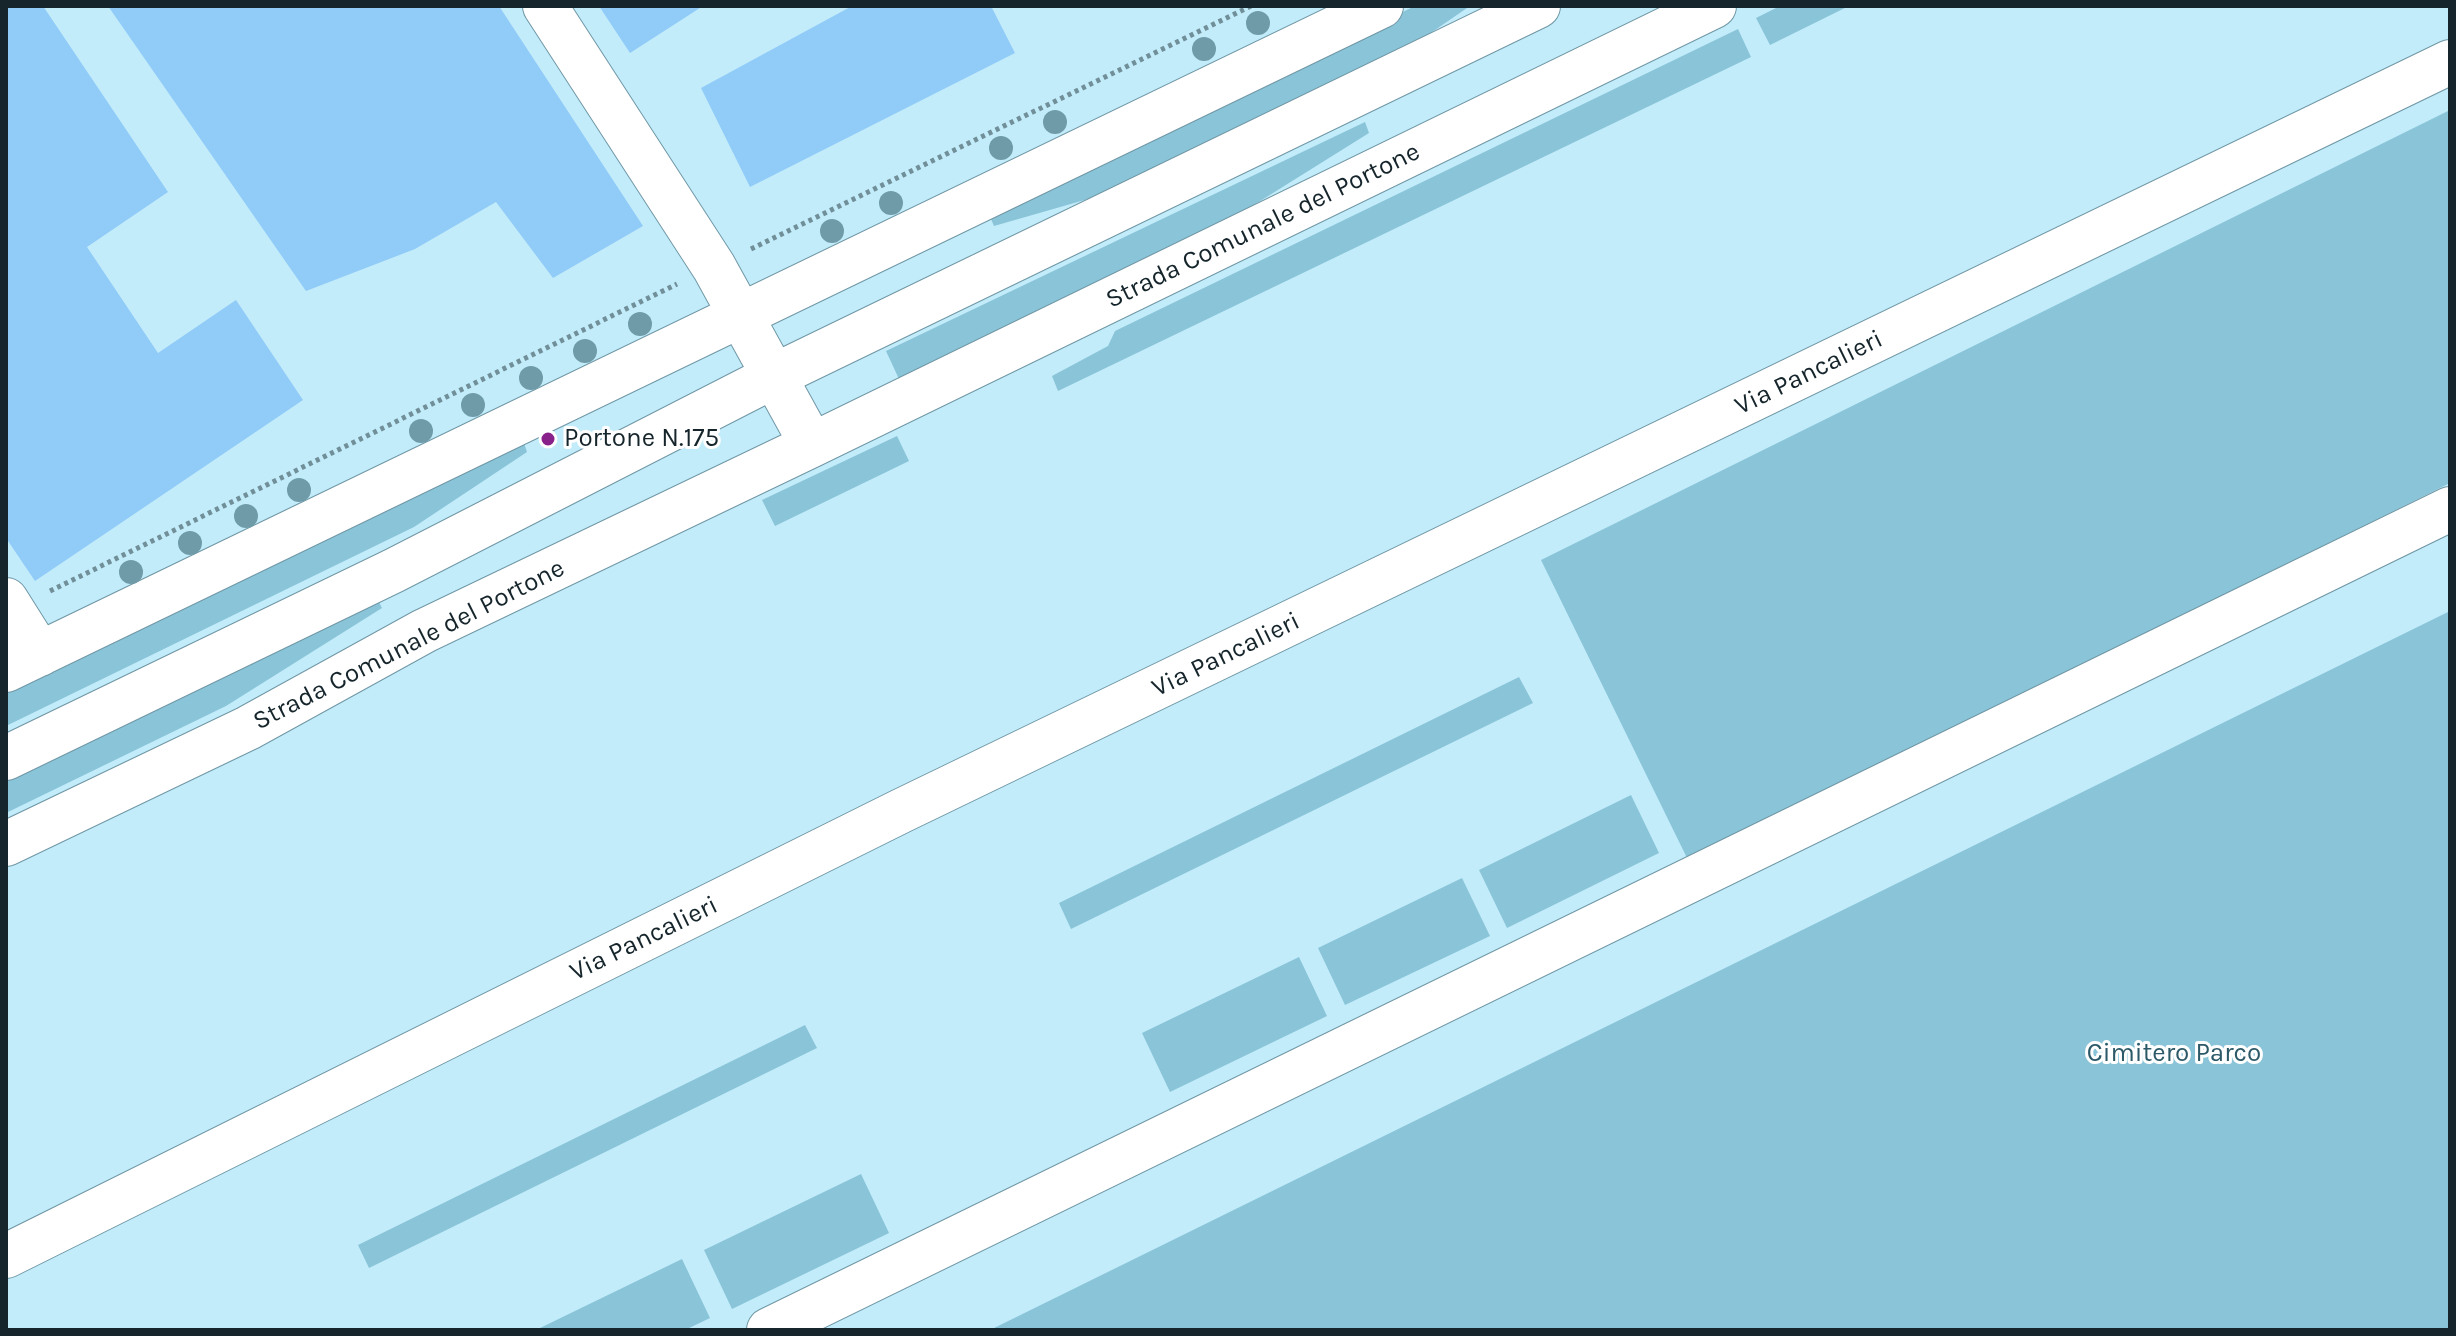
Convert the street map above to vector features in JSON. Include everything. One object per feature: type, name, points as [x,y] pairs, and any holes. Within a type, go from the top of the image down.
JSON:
[{"type":"street","points":[[545,6],[714,267],[812,445]]},
{"type":"street","points":[[9,605],[23,662],[1381,6]]},
{"type":"street","points":[[6,758],[393,571],[774,376],[1538,6]]},
{"type":"street","name":"Strada Comunale del Portone","points":[[6,844],[248,728],[424,631],[1714,6]]},
{"type":"street","name":"Via Pancalieri","points":[[6,1256],[901,811],[2450,62]]},
{"type":"street","points":[[769,1330],[2450,509]]},
{"type":"path","points":[[9,605],[1251,6]]},
{"type":"green space","points":[[1415,6],[1470,6],[1416,43],[1116,191],[994,226],[988,212]]},
{"type":"green space","points":[[1780,6],[1849,6],[1770,45],[1756,18]]},
{"type":"green space","points":[[1738,29],[1751,57],[1058,391],[1052,376],[1108,346],[1115,331]]},
{"type":"green space","points":[[2450,110],[2450,483],[1688,860],[1541,560]]},
{"type":"green space","points":[[1365,122],[1369,133],[1225,223],[899,379],[886,351]]},
{"type":"green space","points":[[897,436],[909,461],[775,526],[762,500]]},
{"type":"green space","points":[[522,437],[527,452],[414,527],[6,726],[6,688]]},
{"type":"green space","points":[[377,598],[382,608],[226,706],[6,813],[6,778]]},
{"type":"green space","name":"Cimitero Parco","points":[[2450,611],[2450,1330],[990,1330]]},
{"type":"green space","points":[[1519,677],[1533,703],[1071,929],[1059,903]]},
{"type":"green space","points":[[1631,795],[1659,853],[1507,928],[1479,870]]},
{"type":"green space","points":[[1462,878],[1490,936],[1345,1005],[1318,948]]},
{"type":"green space","points":[[1299,957],[1327,1016],[1170,1092],[1142,1033]]},
{"type":"green space","points":[[805,1025],[817,1048],[369,1268],[358,1245]]},
{"type":"green space","points":[[861,1174],[889,1233],[732,1309],[704,1250]]},
{"type":"green space","points":[[682,1259],[710,1318],[685,1330],[540,1328]]},
{"type":"building","points":[[6,6],[43,6],[168,192],[87,247],[158,353],[236,300],[303,400],[35,581],[6,538]]},
{"type":"building","points":[[108,6],[499,6],[643,226],[553,278],[496,202],[415,249],[306,291]]},
{"type":"building","points":[[599,6],[703,6],[630,53]]},
{"type":"building","points":[[852,6],[991,6],[1015,53],[750,187],[701,88]]},
{"type":"place","name":"Portone N.175","points":[[548,439]]}]
